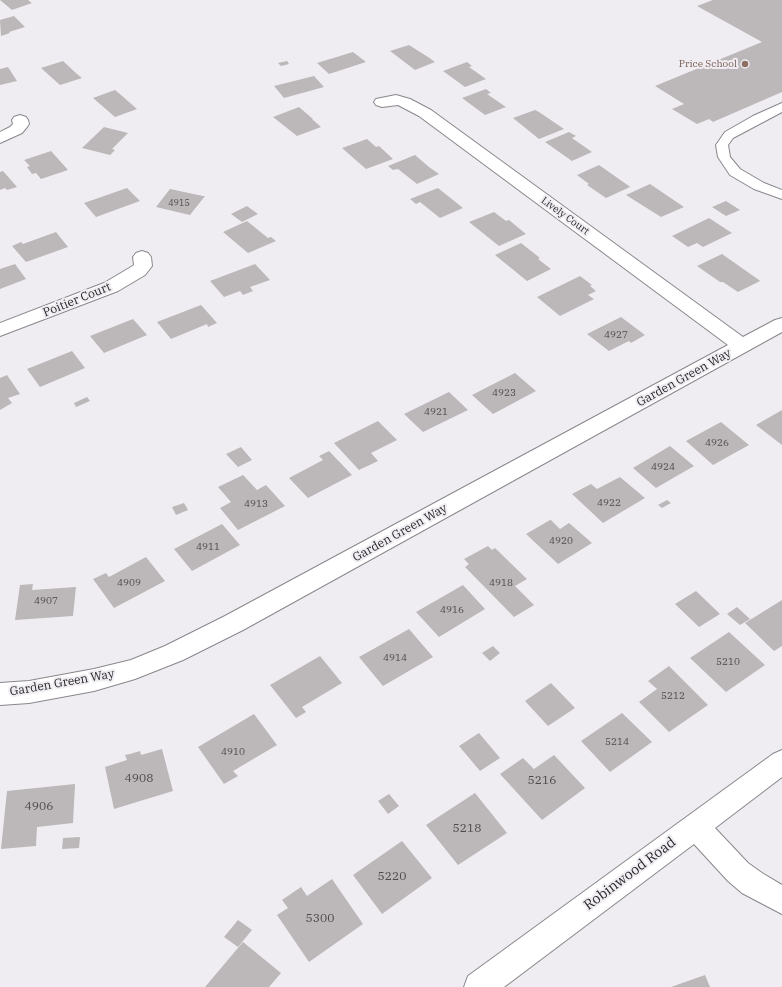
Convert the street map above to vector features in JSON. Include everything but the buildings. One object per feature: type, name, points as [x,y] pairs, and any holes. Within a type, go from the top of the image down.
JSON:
[{"type":"street","name":"Lively Court","points":[[382,102],[396,100],[404,102],[425,113],[742,346]]},
{"type":"street","points":[[0,138],[16,130],[21,124],[20,120]]},
{"type":"street","name":"Poitier Court","points":[[0,330],[111,287],[138,271],[143,266],[142,257]]},
{"type":"street","name":"Garden Green Way","points":[[0,694],[29,692],[94,680],[135,669],[174,653],[234,623],[782,324]]},
{"type":"street","name":"Robinwood Road","points":[[479,987],[782,762]]},
{"type":"street","points":[[696,826],[738,872],[752,883],[782,900]]},
{"type":"lane","points":[[782,108],[757,119],[728,135],[722,145],[724,157],[735,172],[758,186],[782,195]]},
{"type":"place","name":"Price School","points":[[745,64]]}]
